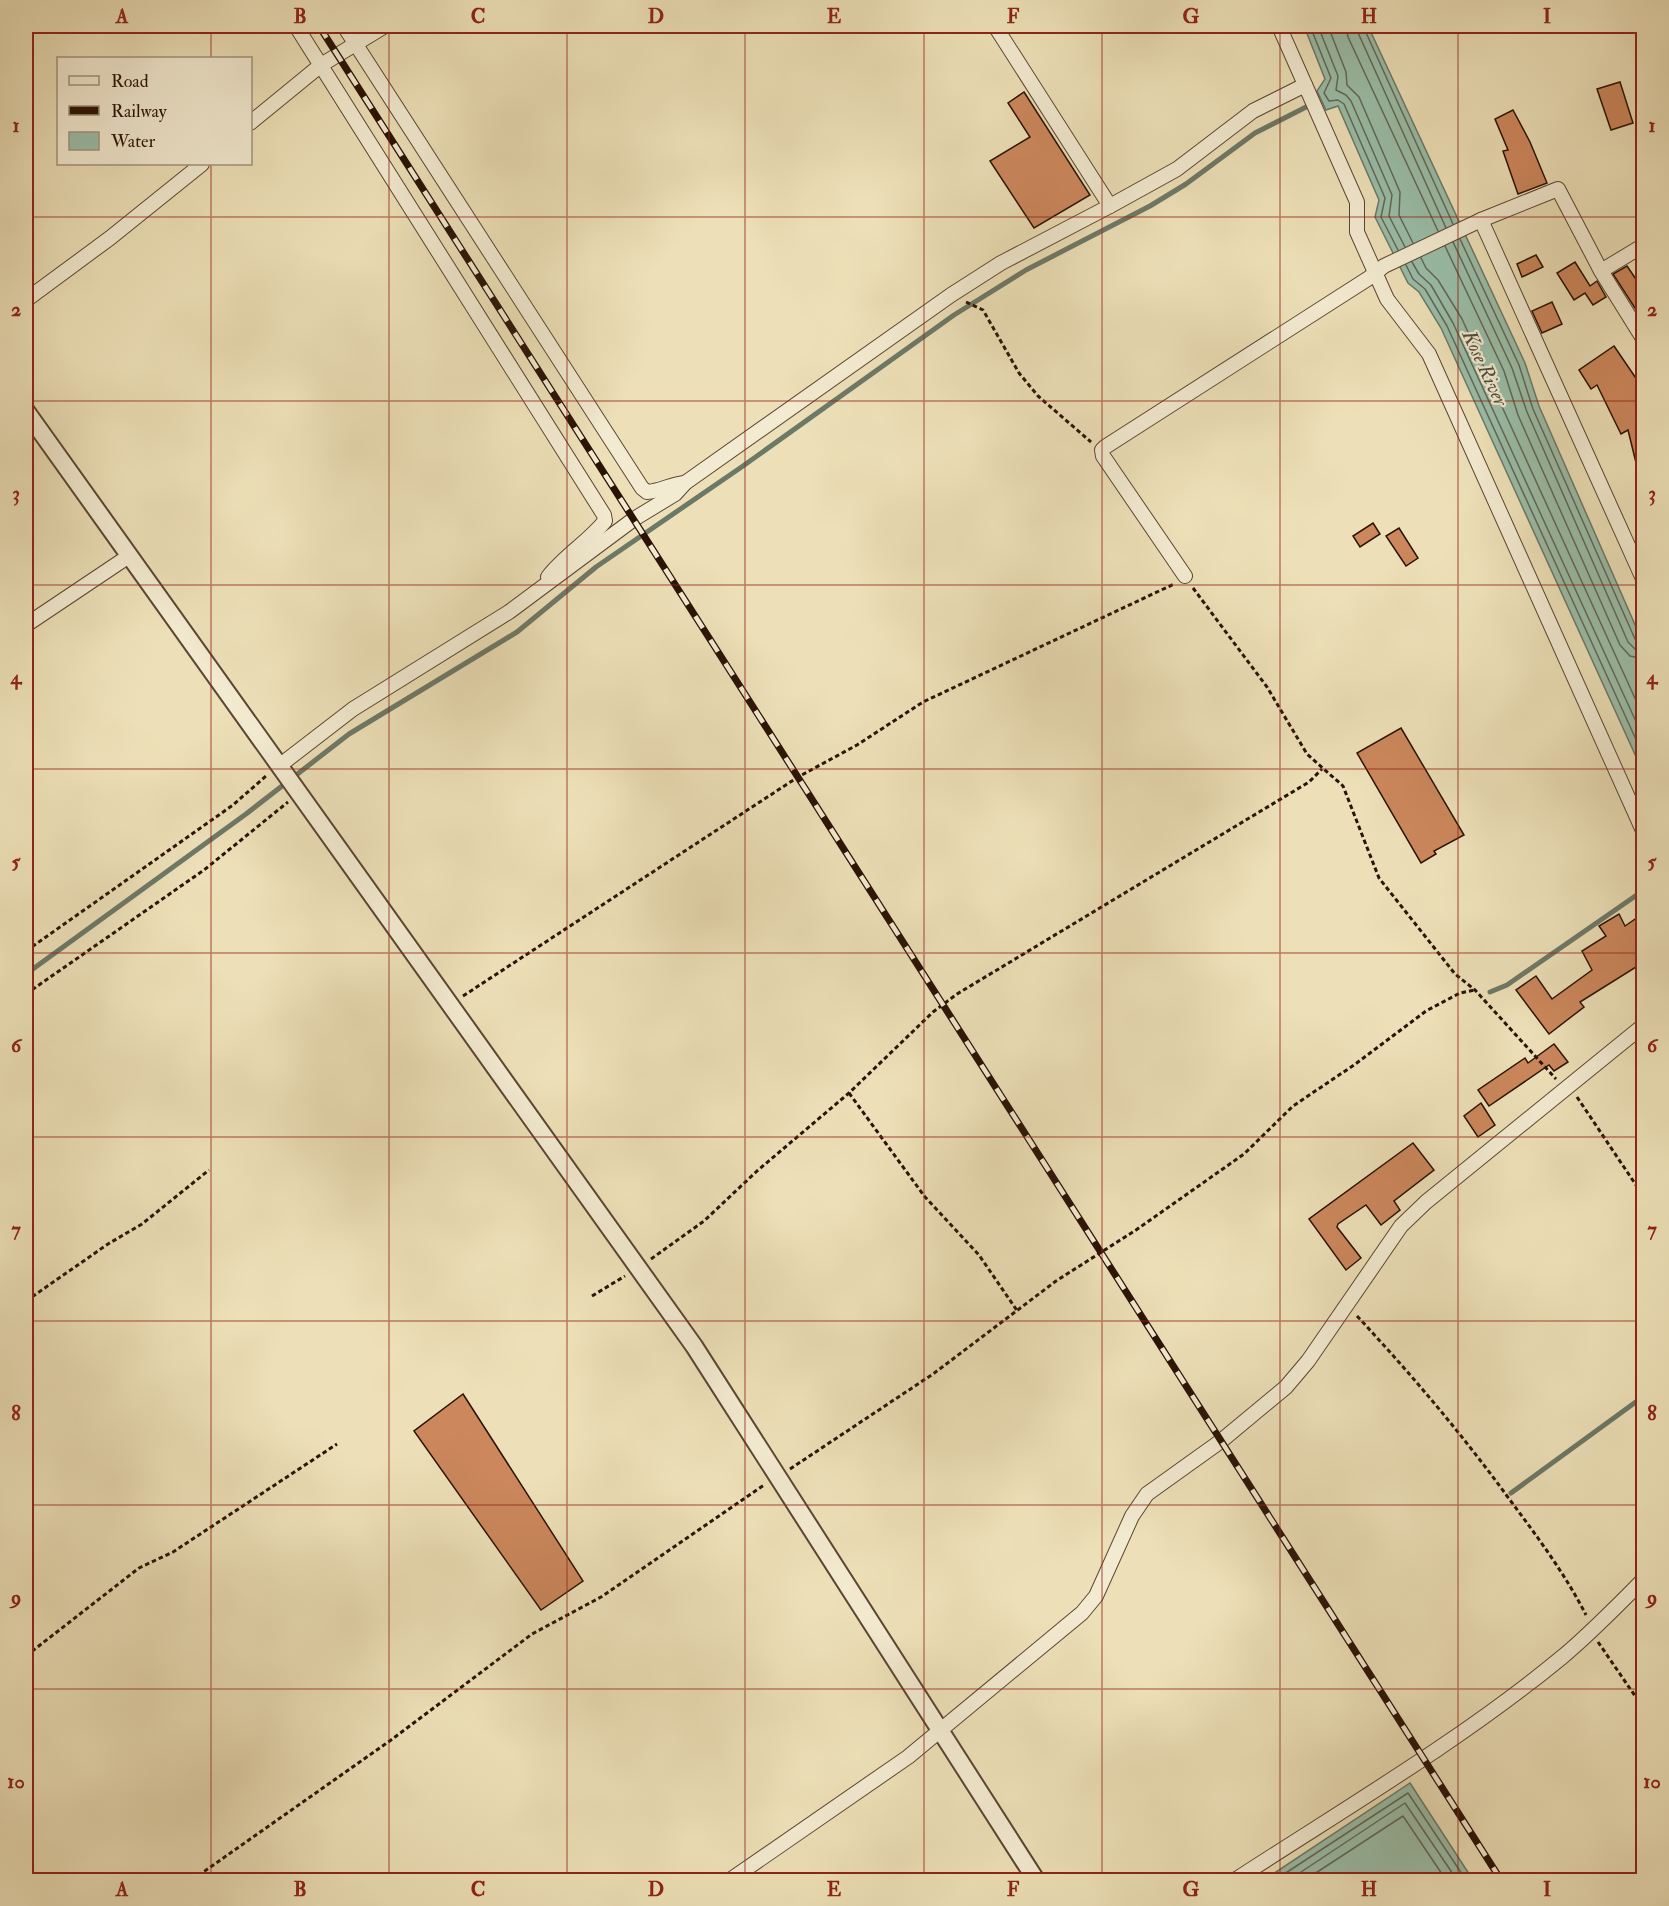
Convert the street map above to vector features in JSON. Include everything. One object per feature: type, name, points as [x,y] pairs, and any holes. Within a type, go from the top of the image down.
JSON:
[{"type":"street","points":[[296,26],[604,515],[605,521],[599,528],[562,558],[537,591]]},
{"type":"street","points":[[344,26],[642,488],[647,492],[670,484],[685,483]]},
{"type":"street","points":[[252,121],[321,65],[385,26]]},
{"type":"street","points":[[995,26],[1110,207]]},
{"type":"street","points":[[1279,26],[1357,202],[1357,232],[1379,269],[1394,309],[1429,354],[1644,833]]},
{"type":"street","points":[[280,767],[353,709],[509,612],[634,519],[675,494],[685,483],[951,295],[1001,263],[1110,207],[1177,168],[1253,111],[1307,89]]},
{"type":"street","points":[[26,300],[110,238],[201,165]]},
{"type":"street","points":[[1185,576],[1103,456],[1102,450],[1379,269],[1477,222],[1558,189],[1600,271],[1644,340]]},
{"type":"street","points":[[1477,222],[1644,581]]},
{"type":"street","points":[[1600,271],[1644,245]]},
{"type":"street","points":[[26,411],[706,1365],[1036,1881]]},
{"type":"street","points":[[26,625],[129,556]]},
{"type":"street","points":[[730,1881],[908,1757],[1082,1613],[1096,1596],[1132,1516],[1147,1494],[1221,1441],[1286,1387],[1308,1361],[1401,1226],[1426,1202],[1644,1025]]},
{"type":"street","points":[[1235,1881],[1422,1757],[1524,1686],[1591,1631],[1644,1580]]},
{"type":"path","points":[[959,298],[983,310],[1014,365],[1038,396],[1102,450]]},
{"type":"path","points":[[451,1005],[789,783],[857,745],[923,702],[1025,652],[1119,612],[1185,576],[1267,687],[1307,754],[1322,769],[1334,775],[1352,803],[1379,878],[1455,974],[1474,990],[1567,1088],[1644,1197]]},
{"type":"path","points":[[26,951],[233,805],[280,767]]},
{"type":"path","points":[[592,1296],[639,1268],[704,1221],[757,1171],[849,1093],[933,1012],[957,994],[1309,782],[1322,769]]},
{"type":"path","points":[[26,994],[204,870],[298,792]]},
{"type":"path","points":[[192,1881],[391,1740],[532,1634],[601,1597],[778,1476],[904,1394],[1018,1312],[1056,1281],[1136,1230],[1244,1154],[1293,1106],[1354,1065],[1426,1011],[1452,997],[1474,990]]},
{"type":"path","points":[[849,1093],[925,1197],[979,1256],[1018,1312]]},
{"type":"path","points":[[26,1300],[108,1244],[142,1224],[209,1170]]},
{"type":"path","points":[[1346,1304],[1422,1387],[1542,1540],[1588,1618],[1591,1631],[1644,1709]]},
{"type":"path","points":[[26,1656],[139,1568],[173,1552],[337,1444]]},
{"type":"water","name":"Kose River","points":[[1304,26],[1368,26],[1525,363],[1539,406],[1643,643],[1643,772],[1441,328],[1419,292],[1408,283],[1375,217],[1379,200],[1338,106],[1326,110],[1317,91],[1325,79]]},
{"type":"water","points":[[1410,1783],[1473,1880],[1264,1880]]},
{"type":"building","points":[[1620,82],[1633,123],[1611,130],[1597,89]]},
{"type":"building","points":[[1024,92],[1090,195],[1034,228],[990,161],[1030,137],[1008,103]]},
{"type":"building","points":[[1513,110],[1530,142],[1547,183],[1518,194],[1503,151],[1508,150],[1495,119]]},
{"type":"building","points":[[1536,255],[1543,267],[1522,277],[1517,264]]},
{"type":"building","points":[[1575,262],[1590,286],[1597,281],[1606,297],[1593,305],[1585,293],[1574,300],[1557,273]]},
{"type":"building","points":[[1627,266],[1644,291],[1644,322],[1613,274]]},
{"type":"building","points":[[1552,302],[1562,324],[1542,333],[1532,311]]},
{"type":"building","points":[[1614,346],[1644,390],[1644,471],[1638,471],[1628,430],[1621,434],[1597,385],[1591,389],[1579,370]]},
{"type":"building","points":[[1373,523],[1380,534],[1360,547],[1353,536]]},
{"type":"building","points":[[1399,528],[1418,558],[1406,566],[1386,536]]},
{"type":"building","points":[[1401,728],[1464,835],[1434,851],[1436,854],[1421,863],[1357,753]]},
{"type":"building","points":[[1644,913],[1644,962],[1580,1002],[1584,1007],[1549,1034],[1516,990],[1536,976],[1552,999],[1592,970],[1582,951],[1606,936],[1599,926],[1619,914],[1625,926]]},
{"type":"building","points":[[1554,1044],[1568,1062],[1554,1071],[1549,1065],[1489,1106],[1478,1090],[1525,1058],[1528,1063]]},
{"type":"building","points":[[1481,1103],[1495,1125],[1478,1137],[1464,1116]]},
{"type":"building","points":[[1413,1143],[1434,1170],[1394,1201],[1400,1210],[1381,1225],[1366,1205],[1338,1224],[1337,1227],[1361,1258],[1346,1270],[1309,1219]]},
{"type":"building","points":[[463,1394],[583,1581],[541,1610],[414,1431]]},
{"type":"waterway","points":[[26,974],[246,814],[349,734],[517,632],[596,567],[743,466],[954,315],[1026,270],[1150,206],[1186,184],[1255,133],[1312,104]]},
{"type":"waterway","points":[[1490,992],[1507,985],[1644,890]]},
{"type":"waterway","points":[[1511,1493],[1644,1396]]},
{"type":"railway","points":[[319,26],[1501,1880]]}]
